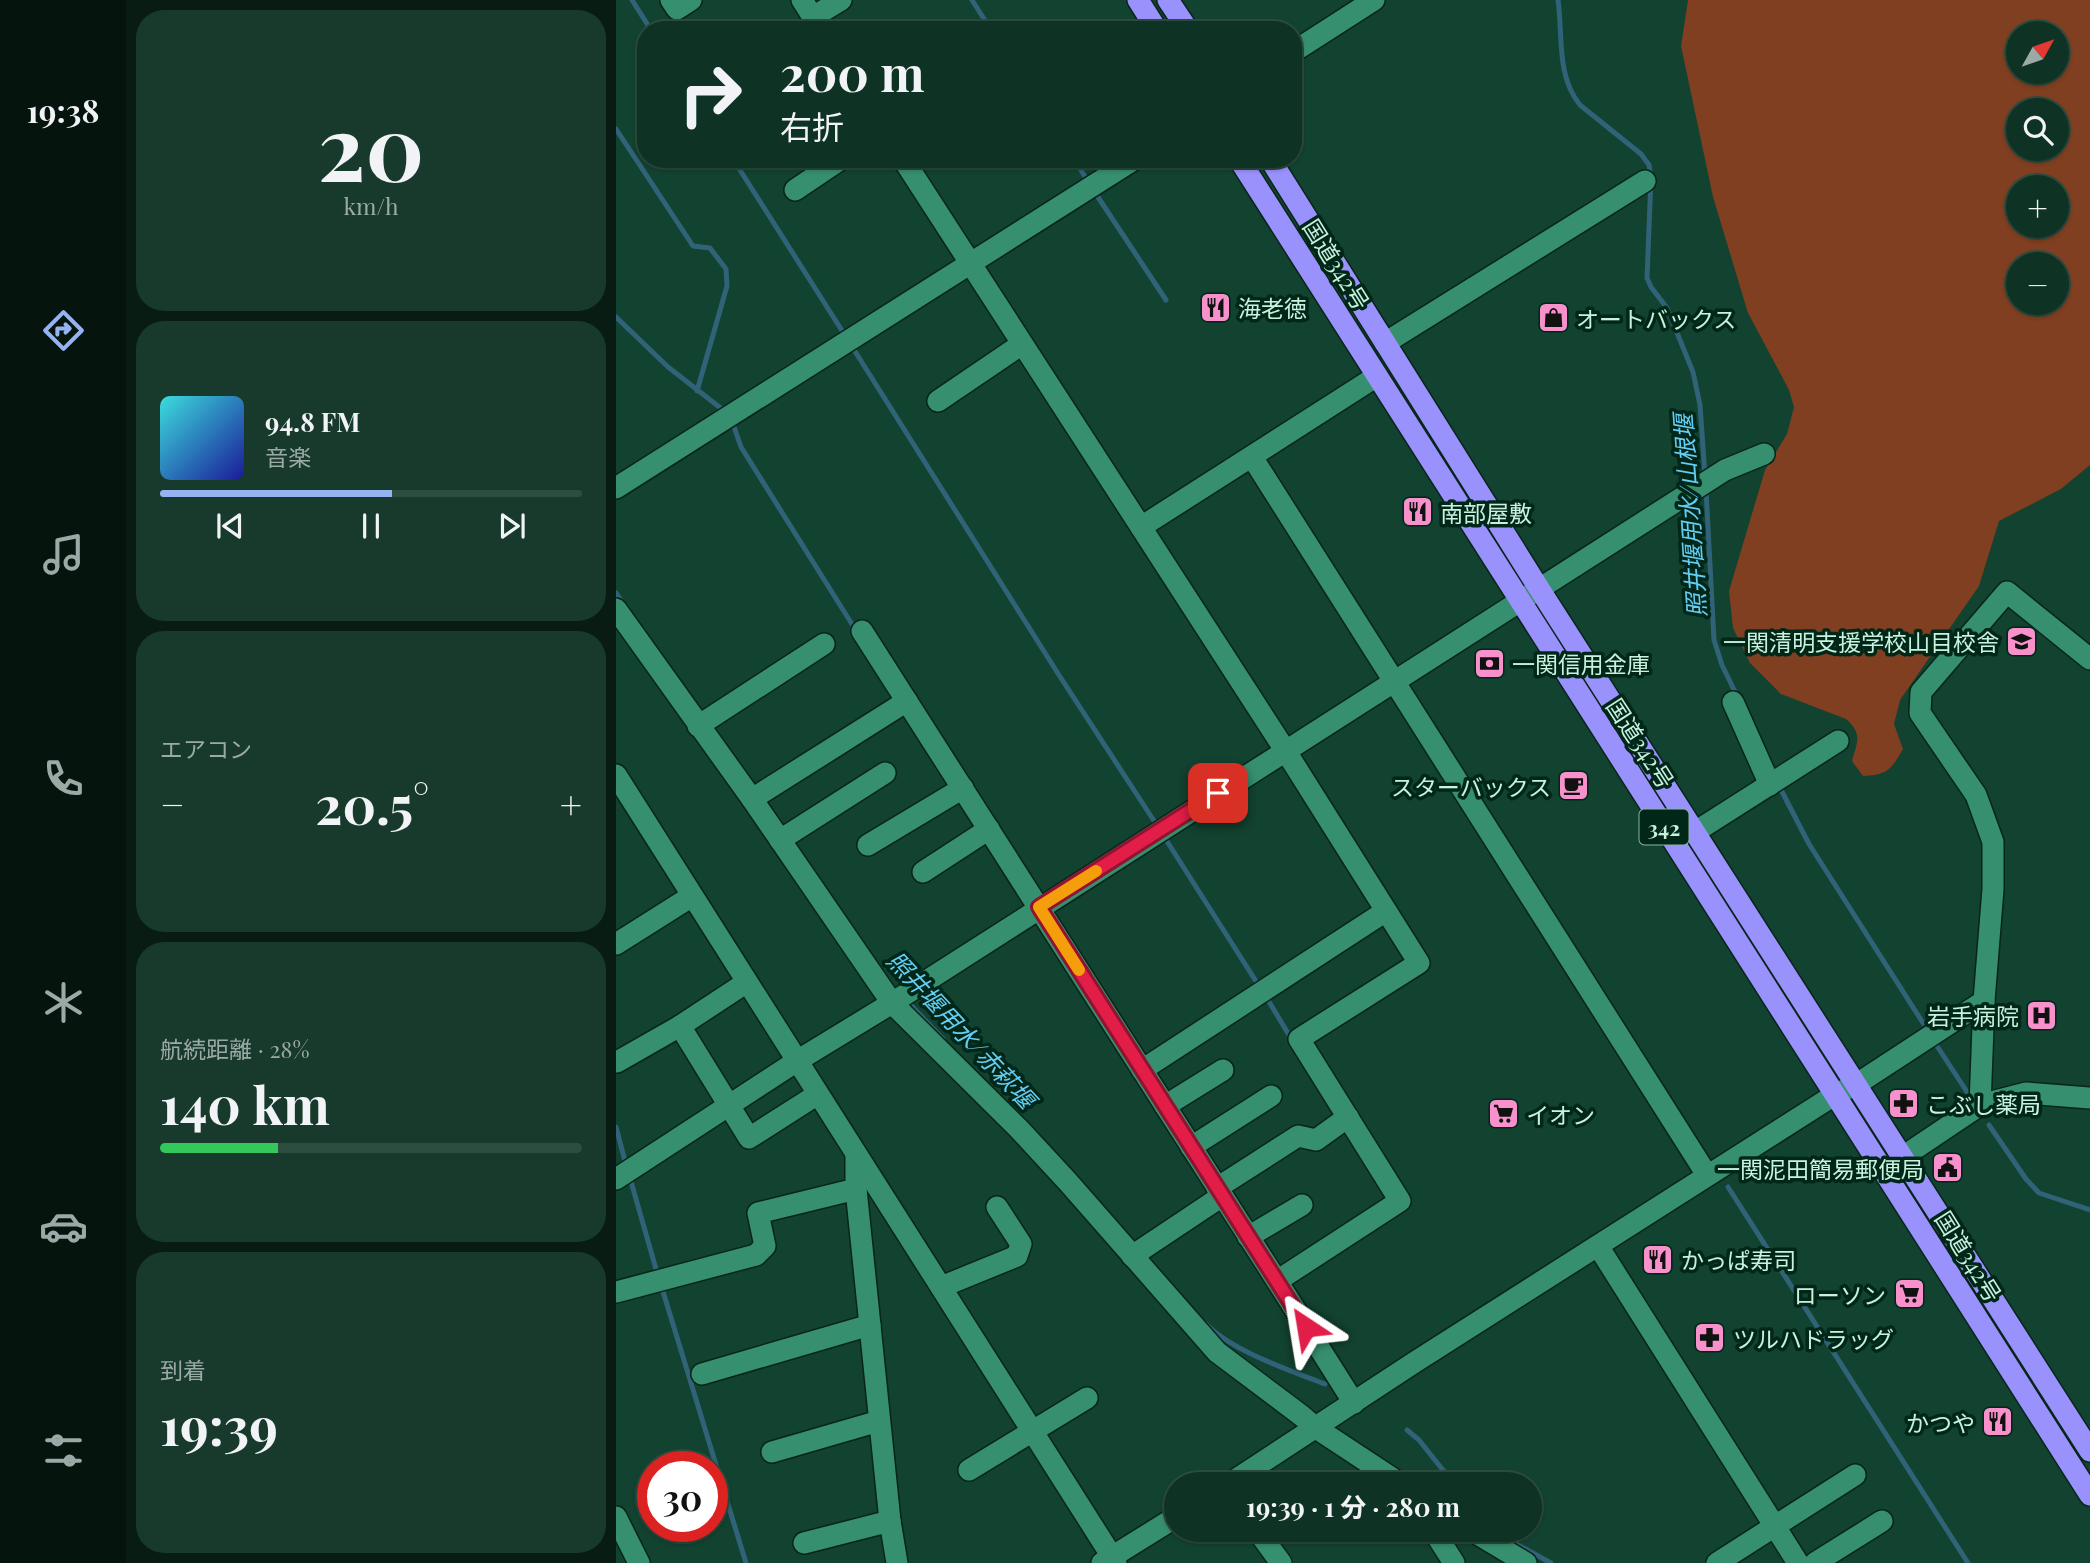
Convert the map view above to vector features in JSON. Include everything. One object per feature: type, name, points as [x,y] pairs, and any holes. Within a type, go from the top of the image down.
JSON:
[{"type":"highway","points":[[1138,0],[1151,21]]},
{"type":"highway","points":[[1168,0],[1182,21]]},
{"type":"highway","name":"国道342号","points":[[1245,168],[2090,1495]]},
{"type":"highway","name":"国道342号","points":[[1276,168],[1540,590],[2090,1451]]},
{"type":"street","points":[[671,0],[677,9],[691,0]]},
{"type":"street","points":[[812,16],[841,0]]},
{"type":"street","points":[[1302,44],[1343,8],[1374,0]]},
{"type":"street","points":[[795,190],[828,168]]},
{"type":"street","points":[[909,168],[1285,750],[1419,963],[1299,1039],[1400,1201],[1277,1282]]},
{"type":"street","points":[[616,488],[1121,168]]},
{"type":"street","points":[[1385,343],[1645,181]]},
{"type":"street","points":[[938,401],[1022,344]]},
{"type":"street","points":[[1141,527],[1377,376]]},
{"type":"street","points":[[616,1180],[797,1061],[892,1003],[1725,470],[1763,454]]},
{"type":"street","points":[[1252,457],[1707,1175]]},
{"type":"street","points":[[1980,1105],[1984,1001],[1993,889],[1993,842],[1976,795],[1920,713],[1921,692],[2007,592],[2090,659]]},
{"type":"street","points":[[616,609],[892,1003],[1019,1129],[1217,1352],[1316,1428],[1383,1472]]},
{"type":"street","points":[[862,631],[1354,1403]]},
{"type":"street","points":[[698,726],[824,644]]},
{"type":"street","points":[[751,799],[907,701]]},
{"type":"street","points":[[1733,702],[1770,785]]},
{"type":"street","points":[[1695,832],[1838,741]]},
{"type":"street","points":[[779,840],[885,773]]},
{"type":"street","points":[[616,775],[1032,1431],[1110,1561],[1164,1525]]},
{"type":"street","points":[[868,845],[963,788]]},
{"type":"street","points":[[923,872],[989,829]]},
{"type":"street","points":[[618,938],[692,896]]},
{"type":"street","points":[[1142,1070],[1386,911]]},
{"type":"street","points":[[617,1062],[680,1026],[747,982]]},
{"type":"street","points":[[1248,1472],[1707,1175],[1836,1094],[1857,1084],[1984,1001]]},
{"type":"street","points":[[680,1026],[749,1138],[818,1094]]},
{"type":"street","points":[[1165,1106],[1223,1070]]},
{"type":"street","points":[[1904,1156],[1980,1105],[2025,1093],[2090,1098]]},
{"type":"street","points":[[1191,1147],[1271,1096]]},
{"type":"street","points":[[1132,1256],[1298,1136],[1316,1140],[1348,1117]]},
{"type":"street","points":[[856,1154],[856,1189],[879,1421],[897,1563]]},
{"type":"street","points":[[616,1292],[756,1255],[765,1246],[758,1213],[856,1189]]},
{"type":"street","points":[[1248,1237],[1302,1205]]},
{"type":"street","points":[[941,1287],[1017,1256],[1021,1244],[997,1207]]},
{"type":"street","points":[[1598,1246],[1798,1563]]},
{"type":"street","points":[[702,1374],[870,1325]]},
{"type":"street","points":[[969,1470],[1087,1398]]},
{"type":"street","points":[[772,1452],[879,1421]]},
{"type":"street","points":[[1717,1563],[1855,1475]]},
{"type":"street","points":[[616,1517],[639,1563]]},
{"type":"street","points":[[804,1543],[890,1521]]},
{"type":"street","points":[[1815,1563],[1882,1521]]},
{"type":"street","points":[[1266,1542],[1281,1563]]},
{"type":"street","points":[[1441,1542],[1454,1563]]},
{"type":"street","points":[[1491,1542],[1526,1563]]},
{"type":"shaded area","points":[[1688,0],[2090,0],[2090,465],[2061,489],[1999,521],[1979,586],[1900,700],[1894,724],[1903,749],[1891,767],[1883,773],[1863,776],[1852,761],[1857,734],[1851,724],[1846,719],[1781,694],[1750,663],[1733,628],[1729,591],[1765,470],[1787,434],[1794,407],[1789,390],[1748,313],[1713,197],[1681,46]]},
{"type":"waterway","points":[[632,0],[645,21]]},
{"type":"waterway","points":[[972,0],[985,21]]},
{"type":"waterway","name":"照井堰用水/山根堰","points":[[1558,0],[1562,55],[1572,94],[1580,105],[1641,154],[1649,165],[1651,178],[1647,278],[1667,308],[1693,372],[1700,405],[1705,476]]},
{"type":"waterway","points":[[616,129],[637,161]]},
{"type":"waterway","points":[[642,168],[693,246],[710,248],[726,269],[727,286],[697,391]]},
{"type":"waterway","points":[[739,168],[846,337]]},
{"type":"waterway","points":[[1080,168],[1089,183]]},
{"type":"waterway","points":[[1094,191],[1166,300]]},
{"type":"waterway","points":[[616,317],[668,367],[727,413]]},
{"type":"waterway","points":[[851,345],[1158,827]]},
{"type":"waterway","points":[[732,421],[741,447],[855,629]]},
{"type":"waterway","name":"照井堰用水/山根堰","points":[[1706,490],[1714,640],[1737,696]]},
{"type":"waterway","name":"照井堰用水/赤萩堰","points":[[616,593],[624,605]]},
{"type":"waterway","name":"照井堰用水/山根堰","points":[[1778,784],[1809,844],[1923,1023]]},
{"type":"waterway","points":[[1163,835],[1259,986]]},
{"type":"waterway","points":[[1265,995],[1289,1035]]},
{"type":"waterway","name":"照井堰用水/赤萩堰","points":[[906,1000],[943,1039]]},
{"type":"waterway","name":"照井堰用水/山根堰","points":[[1937,1046],[1971,1098]]},
{"type":"waterway","name":"照井堰用水/山根堰","points":[[1989,1125],[2026,1179],[2039,1193],[2090,1210]]},
{"type":"waterway","points":[[616,1127],[626,1165]]},
{"type":"waterway","points":[[630,1178],[658,1276]]},
{"type":"waterway","points":[[1728,1187],[1968,1563]]},
{"type":"waterway","points":[[661,1285],[746,1563]]},
{"type":"waterway","name":"照井堰用水/赤萩堰","points":[[1206,1324],[1230,1343],[1325,1384]]},
{"type":"waterway","name":"照井堰用水/赤萩堰","points":[[1407,1430],[1419,1440],[1444,1472]]},
{"type":"waterway","name":"照井堰用水/赤萩堰","points":[[1513,1542],[1551,1563]]},
{"type":"slow traffic","points":[[1079,970],[1039,907],[1096,871]]},
{"type":"place","name":"海老徳","points":[[1215,307]]},
{"type":"place","name":"オートバックス","points":[[1553,318]]},
{"type":"place","name":"南部屋敷","points":[[1417,512]]},
{"type":"place","name":"一関清明支援学校山目校舎","points":[[2022,641]]},
{"type":"place","name":"一関信用金庫","points":[[1489,663]]},
{"type":"place","name":"スターバックス","points":[[1574,786]]},
{"type":"place","name":"岩手病院","points":[[2042,1015]]},
{"type":"place","name":"こぶし薬局","points":[[1903,1103]]},
{"type":"place","name":"イオン","points":[[1503,1114]]},
{"type":"place","name":"一関泥田簡易郵便局","points":[[1947,1168]]},
{"type":"place","name":"かっぱ寿司","points":[[1658,1259]]},
{"type":"place","name":"ローソン","points":[[1909,1294]]},
{"type":"place","name":"ツルハドラッグ","points":[[1710,1338]]},
{"type":"place","name":"かつや","points":[[1998,1422]]},
{"type":"route","points":[[1218,793],[1039,907],[1306,1327]]}]
